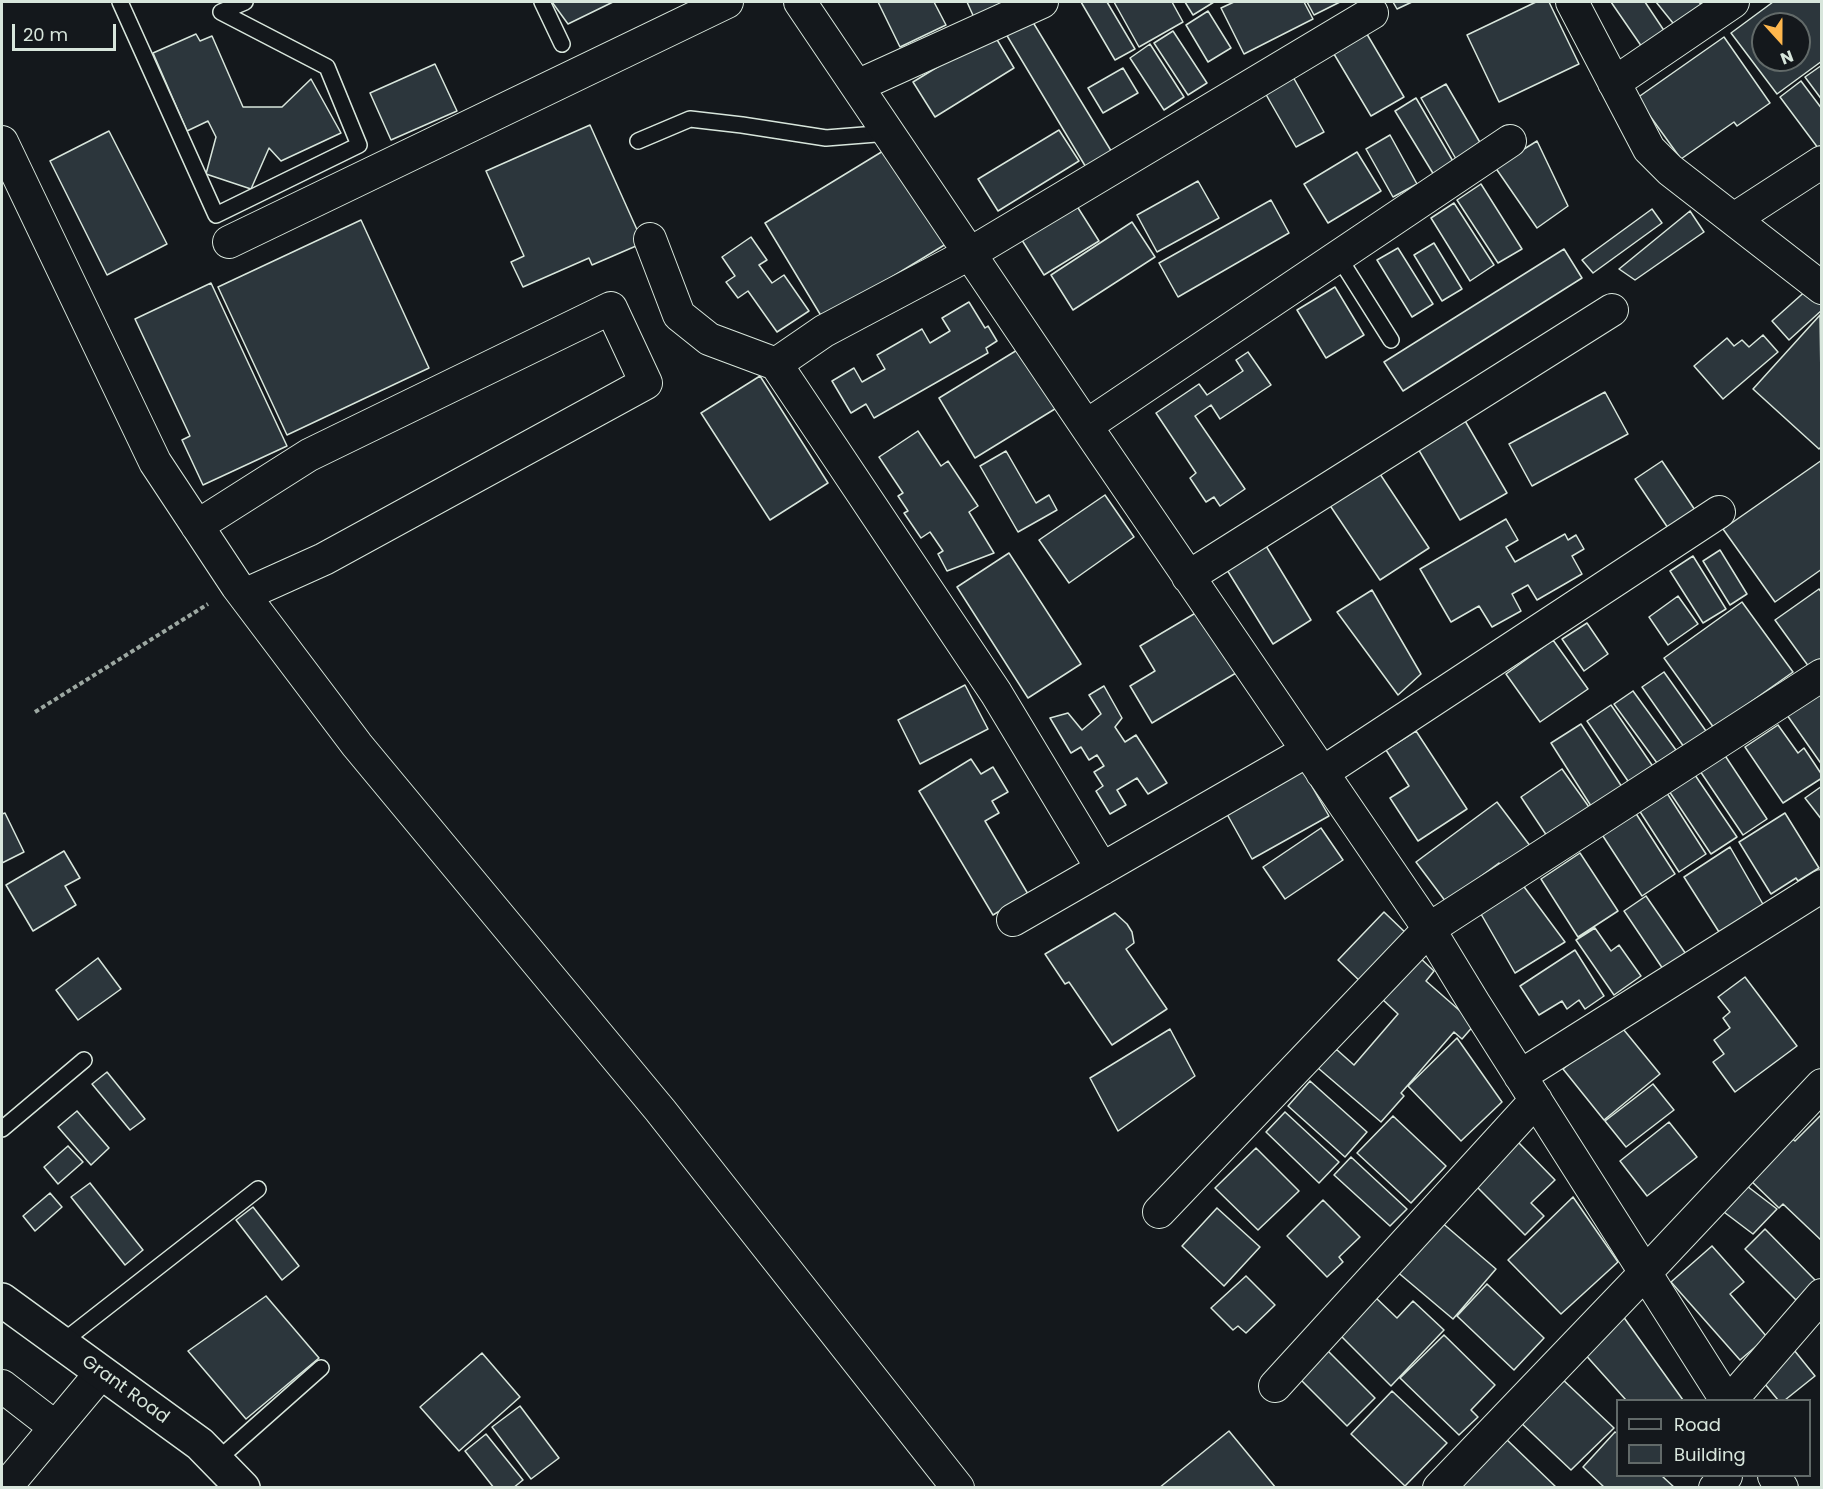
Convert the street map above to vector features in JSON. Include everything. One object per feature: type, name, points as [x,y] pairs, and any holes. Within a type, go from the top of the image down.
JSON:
[{"type":"main road","name":"Grant Road","points":[[2,1300],[200,1444],[243,1488]]},
{"type":"street","points":[[229,242],[727,2]]},
{"type":"street","points":[[801,2],[969,254],[1429,929],[1727,1399]]},
{"type":"street","points":[[857,86],[1042,2]]},
{"type":"street","points":[[1572,2],[1649,149],[1670,170],[1821,288]]},
{"type":"street","points":[[1614,83],[1733,2]]},
{"type":"street","points":[[776,364],[824,331],[969,254],[1372,13]]},
{"type":"street","points":[[1086,426],[1510,141]]},
{"type":"street","points":[[2,142],[155,462],[240,591],[357,746],[660,1110],[958,1488]]},
{"type":"street","points":[[1734,219],[1821,162]]},
{"type":"street","points":[[650,239],[679,315],[709,339],[776,364],[996,693],[1102,869]]},
{"type":"street","points":[[197,526],[309,455],[611,308],[646,383],[324,559],[240,591]]},
{"type":"street","points":[[1188,577],[1612,310]]},
{"type":"street","points":[[1013,920],[1102,869],[1314,762],[1719,512]]},
{"type":"street","points":[[1159,1212],[1429,929],[1821,675]]},
{"type":"street","points":[[1275,1386],[1528,1088],[1821,886]]},
{"type":"street","points":[[1439,1488],[1821,1085]]},
{"type":"street","points":[[1730,1399],[1821,1295]]},
{"type":"street","points":[[5,1488],[101,1372]]},
{"type":"street","points":[[2,1386],[55,1428]]},
{"type":"lane","points":[[120,2],[216,215],[358,145],[327,67],[221,12],[245,2]]},
{"type":"lane","points":[[542,2],[562,44]]},
{"type":"lane","points":[[638,141],[690,119],[826,138],[889,134]]},
{"type":"lane","points":[[1338,256],[1391,340]]},
{"type":"lane","points":[[2,1129],[84,1060]]},
{"type":"lane","points":[[61,1343],[258,1189]]},
{"type":"lane","points":[[216,1461],[321,1368]]},
{"type":"path","points":[[35,712],[240,591]]},
{"type":"building","points":[[552,2],[613,2],[568,24]]},
{"type":"building","points":[[878,2],[934,2],[946,25],[900,47]]},
{"type":"building","points":[[967,2],[1021,2],[976,22]]},
{"type":"building","points":[[1081,2],[1107,2],[1135,49],[1115,60]]},
{"type":"building","points":[[1114,2],[1172,2],[1183,22],[1139,47]]},
{"type":"building","points":[[1185,2],[1214,2],[1193,15]]},
{"type":"building","points":[[1234,2],[1304,2],[1313,19],[1244,54],[1221,8]]},
{"type":"building","points":[[1307,2],[1340,2],[1314,15]]},
{"type":"building","points":[[1393,2],[1412,2],[1397,9]]},
{"type":"building","points":[[1536,2],[1549,2],[1579,64],[1499,102],[1467,35]]},
{"type":"building","points":[[1611,2],[1645,2],[1667,35],[1644,50]]},
{"type":"building","points":[[1656,2],[1699,2],[1704,8],[1677,28]]},
{"type":"building","points":[[1773,2],[1822,2],[1822,61],[1811,69],[1811,12],[1759,12]]},
{"type":"building","points":[[1208,11],[1231,48],[1208,62],[1186,25]]},
{"type":"building","points":[[1751,18],[1751,60],[1731,33]]},
{"type":"building","points":[[1031,19],[1113,154],[1087,169],[1006,34]]},
{"type":"building","points":[[1361,24],[1404,97],[1371,116],[1328,44]]},
{"type":"building","points":[[1173,31],[1207,83],[1188,95],[1154,43]]},
{"type":"building","points":[[993,33],[1014,68],[935,117],[913,82]]},
{"type":"building","points":[[196,34],[200,41],[212,36],[243,107],[282,107],[311,79],[341,133],[281,161],[269,148],[251,189],[206,174],[216,137],[208,121],[187,131],[153,53]]},
{"type":"building","points":[[1724,37],[1770,103],[1737,126],[1734,122],[1681,159],[1637,98]]},
{"type":"building","points":[[1150,44],[1184,97],[1164,110],[1130,58]]},
{"type":"building","points":[[435,64],[457,111],[391,140],[370,93]]},
{"type":"building","points":[[1822,65],[1822,100],[1805,77]]},
{"type":"building","points":[[1123,68],[1138,93],[1103,113],[1088,88]]},
{"type":"building","points":[[1288,68],[1324,132],[1296,147],[1260,84]]},
{"type":"building","points":[[1760,72],[1807,72],[1777,94]]},
{"type":"building","points":[[1801,81],[1822,109],[1821,152],[1780,97]]},
{"type":"building","points":[[1446,84],[1485,151],[1460,166],[1421,98]]},
{"type":"building","points":[[1416,98],[1454,163],[1434,175],[1395,111]]},
{"type":"building","points":[[590,125],[643,243],[592,265],[589,258],[523,287],[511,262],[524,256],[486,171]]},
{"type":"building","points":[[1059,130],[1079,161],[998,211],[978,179]]},
{"type":"building","points":[[109,131],[167,244],[107,275],[50,161]]},
{"type":"building","points":[[1390,135],[1417,184],[1393,197],[1366,149]]},
{"type":"building","points":[[1537,141],[1568,206],[1537,228],[1495,167]]},
{"type":"building","points":[[888,148],[946,244],[823,319],[765,223]]},
{"type":"building","points":[[1357,152],[1381,191],[1328,223],[1304,184]]},
{"type":"building","points":[[1198,181],[1219,218],[1157,252],[1137,215]]},
{"type":"building","points":[[1481,184],[1522,249],[1498,263],[1457,200]]},
{"type":"building","points":[[1271,200],[1289,233],[1178,297],[1159,263]]},
{"type":"building","points":[[1075,203],[1099,241],[1044,275],[1020,237]]},
{"type":"building","points":[[1454,203],[1494,265],[1470,281],[1431,218]]},
{"type":"building","points":[[1652,209],[1662,223],[1593,273],[1582,260]]},
{"type":"building","points":[[1690,211],[1704,232],[1635,280],[1619,269]]},
{"type":"building","points":[[361,220],[429,368],[287,435],[218,287]]},
{"type":"building","points":[[1132,222],[1155,257],[1073,310],[1051,275]]},
{"type":"building","points":[[751,237],[767,260],[759,265],[772,283],[784,275],[809,311],[777,332],[748,291],[738,298],[726,282],[735,276],[722,257]]},
{"type":"building","points":[[1434,243],[1462,289],[1442,301],[1414,255]]},
{"type":"building","points":[[1398,248],[1433,304],[1412,317],[1377,260]]},
{"type":"building","points":[[1564,249],[1582,278],[1403,391],[1384,362]]},
{"type":"building","points":[[211,283],[287,446],[203,485],[182,440],[190,436],[135,319]]},
{"type":"building","points":[[1335,287],[1364,335],[1326,358],[1297,310]]},
{"type":"building","points":[[1809,288],[1822,302],[1822,310],[1789,340],[1772,321]]},
{"type":"building","points":[[969,302],[985,328],[988,326],[997,341],[986,348],[988,353],[874,418],[866,404],[851,413],[832,381],[854,368],[862,382],[885,369],[877,355],[922,329],[930,343],[950,331],[942,318]]},
{"type":"building","points":[[1820,315],[1822,446],[1819,449],[1753,389]]},
{"type":"building","points":[[1763,335],[1778,352],[1723,399],[1694,366],[1727,338],[1734,346],[1742,340],[1749,347]]},
{"type":"building","points":[[1027,344],[1063,404],[975,458],[939,398]]},
{"type":"building","points":[[1248,352],[1271,385],[1220,419],[1211,405],[1195,416],[1245,489],[1220,506],[1214,497],[1206,502],[1190,478],[1196,473],[1156,413],[1199,384],[1207,395],[1243,371],[1236,360]]},
{"type":"building","points":[[760,376],[828,483],[770,520],[701,413]]},
{"type":"building","points":[[1605,392],[1628,434],[1532,486],[1509,444]]},
{"type":"building","points":[[1464,419],[1507,493],[1460,520],[1417,447]]},
{"type":"building","points":[[918,431],[941,466],[948,461],[978,506],[969,512],[994,553],[947,571],[938,554],[943,551],[930,532],[921,538],[904,513],[908,511],[898,496],[903,493],[879,457]]},
{"type":"building","points":[[1006,451],[1036,503],[1049,495],[1057,510],[1018,532],[980,466]]},
{"type":"building","points":[[1822,460],[1822,569],[1775,602],[1723,529]]},
{"type":"building","points":[[1662,461],[1697,513],[1670,531],[1635,479]]},
{"type":"building","points":[[1378,471],[1429,548],[1380,580],[1329,504]]},
{"type":"building","points":[[1105,495],[1134,537],[1069,583],[1039,540]]},
{"type":"building","points":[[1506,519],[1518,540],[1506,547],[1515,562],[1565,534],[1568,540],[1576,535],[1584,549],[1572,556],[1582,574],[1537,600],[1528,585],[1512,594],[1521,611],[1492,627],[1479,606],[1451,622],[1420,569]]},
{"type":"building","points":[[1263,541],[1311,620],[1273,644],[1224,565]]},
{"type":"building","points":[[1720,550],[1747,594],[1730,605],[1703,561]]},
{"type":"building","points":[[1009,553],[1081,664],[1028,698],[957,587]]},
{"type":"building","points":[[1693,556],[1726,609],[1703,623],[1670,571]]},
{"type":"building","points":[[1819,589],[1822,593],[1822,658],[1809,667],[1775,620]]},
{"type":"building","points":[[1372,590],[1421,674],[1398,695],[1337,612]]},
{"type":"building","points":[[1678,596],[1698,624],[1668,645],[1649,617]]},
{"type":"building","points":[[1742,602],[1793,672],[1714,728],[1664,658]]},
{"type":"building","points":[[1199,611],[1236,673],[1152,723],[1130,686],[1155,671],[1140,646]]},
{"type":"building","points":[[1587,623],[1608,654],[1584,671],[1562,639]]},
{"type":"building","points":[[1553,640],[1588,689],[1540,722],[1506,674]]},
{"type":"building","points":[[1664,672],[1706,731],[1684,747],[1642,687]]},
{"type":"building","points":[[965,685],[988,729],[920,764],[898,720]]},
{"type":"building","points":[[1104,686],[1122,718],[1115,727],[1125,742],[1136,735],[1167,783],[1148,794],[1137,778],[1117,790],[1126,805],[1110,814],[1096,791],[1103,786],[1094,772],[1104,766],[1097,755],[1089,760],[1081,747],[1071,753],[1050,718],[1068,713],[1082,730],[1101,714],[1089,695]]},
{"type":"building","points":[[1633,691],[1676,750],[1657,763],[1614,704]]},
{"type":"building","points":[[1822,692],[1822,765],[1787,715]]},
{"type":"building","points":[[1611,705],[1654,768],[1630,784],[1587,721]]},
{"type":"building","points":[[1581,724],[1622,787],[1591,806],[1551,743]]},
{"type":"building","points":[[1778,725],[1798,753],[1804,748],[1822,775],[1822,778],[1783,803],[1745,747]]},
{"type":"building","points":[[1416,731],[1467,809],[1418,841],[1390,798],[1409,786],[1386,750]]},
{"type":"building","points":[[1724,754],[1767,819],[1743,835],[1700,771]]},
{"type":"building","points":[[971,759],[981,774],[993,767],[1008,792],[992,801],[999,813],[985,821],[1028,894],[993,915],[919,791]]},
{"type":"building","points":[[1299,764],[1329,816],[1252,859],[1223,807]]},
{"type":"building","points":[[1562,769],[1589,807],[1547,836],[1521,797]]},
{"type":"building","points":[[1695,775],[1737,837],[1711,854],[1669,791]]},
{"type":"building","points":[[1822,786],[1822,820],[1805,798]]},
{"type":"building","points":[[1665,790],[1706,854],[1679,872],[1637,807]]},
{"type":"building","points":[[1497,802],[1531,847],[1504,868],[1499,863],[1446,902],[1416,862]]},
{"type":"building","points":[[1635,812],[1675,874],[1642,896],[1601,833]]},
{"type":"building","points":[[5,813],[24,852],[2,863],[2,814]]},
{"type":"building","points":[[1785,813],[1819,868],[1798,881],[1796,878],[1771,894],[1739,842]]},
{"type":"building","points":[[1321,828],[1343,860],[1285,899],[1263,867]]},
{"type":"building","points":[[1730,847],[1764,906],[1719,932],[1684,877]]},
{"type":"building","points":[[64,851],[80,878],[65,886],[76,905],[33,931],[6,885]]},
{"type":"building","points":[[1580,853],[1618,911],[1578,937],[1541,879]]},
{"type":"building","points":[[1522,884],[1565,942],[1515,973],[1481,914]]},
{"type":"building","points":[[1646,896],[1690,960],[1667,975],[1624,911]]},
{"type":"building","points":[[1384,912],[1409,936],[1364,985],[1338,960]]},
{"type":"building","points":[[1115,913],[1132,932],[1134,943],[1126,949],[1167,1009],[1112,1045],[1069,982],[1065,984],[1045,954]]},
{"type":"building","points":[[1595,928],[1611,951],[1619,945],[1641,976],[1614,995],[1576,940]]},
{"type":"building","points":[[1575,950],[1604,996],[1585,1009],[1579,1000],[1567,1009],[1562,1001],[1539,1015],[1520,986]]},
{"type":"building","points":[[1418,956],[1434,971],[1426,981],[1475,1024],[1462,1039],[1454,1032],[1401,1093],[1404,1096],[1381,1122],[1318,1068],[1336,1049],[1354,1065],[1398,1014],[1381,998]]},
{"type":"building","points":[[98,958],[121,989],[78,1020],[56,990]]},
{"type":"building","points":[[1745,977],[1797,1046],[1735,1092],[1713,1062],[1724,1054],[1714,1040],[1730,1028],[1723,1018],[1730,1012],[1718,997]]},
{"type":"building","points":[[1619,1024],[1660,1074],[1604,1120],[1563,1069]]},
{"type":"building","points":[[1170,1029],[1195,1076],[1118,1131],[1090,1078]]},
{"type":"building","points":[[1457,1038],[1502,1102],[1461,1141],[1408,1086]]},
{"type":"building","points":[[107,1072],[145,1119],[130,1130],[92,1084]]},
{"type":"building","points":[[1310,1081],[1367,1132],[1345,1157],[1288,1106]]},
{"type":"building","points":[[1653,1084],[1674,1110],[1626,1147],[1605,1121]]},
{"type":"building","points":[[77,1111],[109,1148],[91,1165],[58,1127]]},
{"type":"building","points":[[1285,1112],[1339,1162],[1319,1183],[1266,1132]]},
{"type":"building","points":[[1822,1114],[1822,1241],[1783,1204],[1779,1208],[1745,1175],[1786,1133],[1795,1141]]},
{"type":"building","points":[[1393,1116],[1446,1166],[1411,1203],[1357,1153]]},
{"type":"building","points":[[1669,1122],[1697,1157],[1647,1196],[1620,1161]]},
{"type":"building","points":[[1518,1142],[1555,1180],[1531,1203],[1544,1216],[1525,1235],[1475,1185]]},
{"type":"building","points":[[68,1146],[83,1162],[58,1184],[44,1167]]},
{"type":"building","points":[[1256,1148],[1299,1191],[1258,1230],[1215,1188]]},
{"type":"building","points":[[1351,1157],[1407,1209],[1390,1226],[1334,1175]]},
{"type":"building","points":[[90,1183],[143,1250],[125,1265],[71,1197]]},
{"type":"building","points":[[1743,1183],[1777,1209],[1753,1234],[1720,1209]]},
{"type":"building","points":[[50,1193],[62,1207],[35,1231],[23,1216]]},
{"type":"building","points":[[1573,1197],[1618,1262],[1561,1314],[1508,1260]]},
{"type":"building","points":[[1323,1200],[1360,1237],[1339,1257],[1343,1262],[1327,1277],[1287,1236]]},
{"type":"building","points":[[253,1207],[299,1266],[282,1280],[236,1220]]},
{"type":"building","points":[[1217,1208],[1260,1247],[1224,1286],[1182,1246]]},
{"type":"building","points":[[1440,1221],[1496,1269],[1453,1319],[1395,1270]]},
{"type":"building","points":[[1765,1229],[1816,1281],[1796,1300],[1745,1249]]},
{"type":"building","points":[[1712,1246],[1744,1282],[1730,1294],[1767,1337],[1740,1360],[1671,1282]]},
{"type":"building","points":[[1246,1276],[1275,1305],[1246,1333],[1238,1326],[1233,1330],[1211,1308]]},
{"type":"building","points":[[1487,1284],[1544,1338],[1514,1370],[1457,1316]]},
{"type":"building","points":[[266,1296],[319,1358],[246,1419],[188,1351]]},
{"type":"building","points":[[1374,1296],[1397,1318],[1413,1301],[1444,1330],[1391,1386],[1339,1334]]},
{"type":"building","points":[[1620,1312],[1682,1399],[1625,1399],[1582,1351]]},
{"type":"building","points":[[1444,1335],[1495,1385],[1471,1410],[1478,1417],[1459,1435],[1400,1378]]},
{"type":"building","points":[[1321,1344],[1375,1398],[1347,1426],[1293,1372]]},
{"type":"building","points":[[1794,1350],[1815,1376],[1786,1399],[1777,1399],[1760,1378]]},
{"type":"building","points":[[482,1353],[520,1397],[459,1451],[420,1407]]},
{"type":"building","points":[[1560,1377],[1614,1428],[1571,1470],[1518,1420]]},
{"type":"building","points":[[1392,1391],[1447,1443],[1405,1486],[1351,1434]]},
{"type":"building","points":[[520,1406],[559,1458],[531,1479],[492,1427]]},
{"type":"building","points":[[1229,1431],[1276,1488],[1159,1488]]},
{"type":"building","points":[[1615,1432],[1616,1477],[1663,1477],[1675,1488],[1605,1488],[1583,1467]]},
{"type":"building","points":[[486,1434],[523,1480],[513,1488],[494,1488],[465,1451]]},
{"type":"building","points":[[1505,1438],[1557,1488],[1457,1488]]}]
